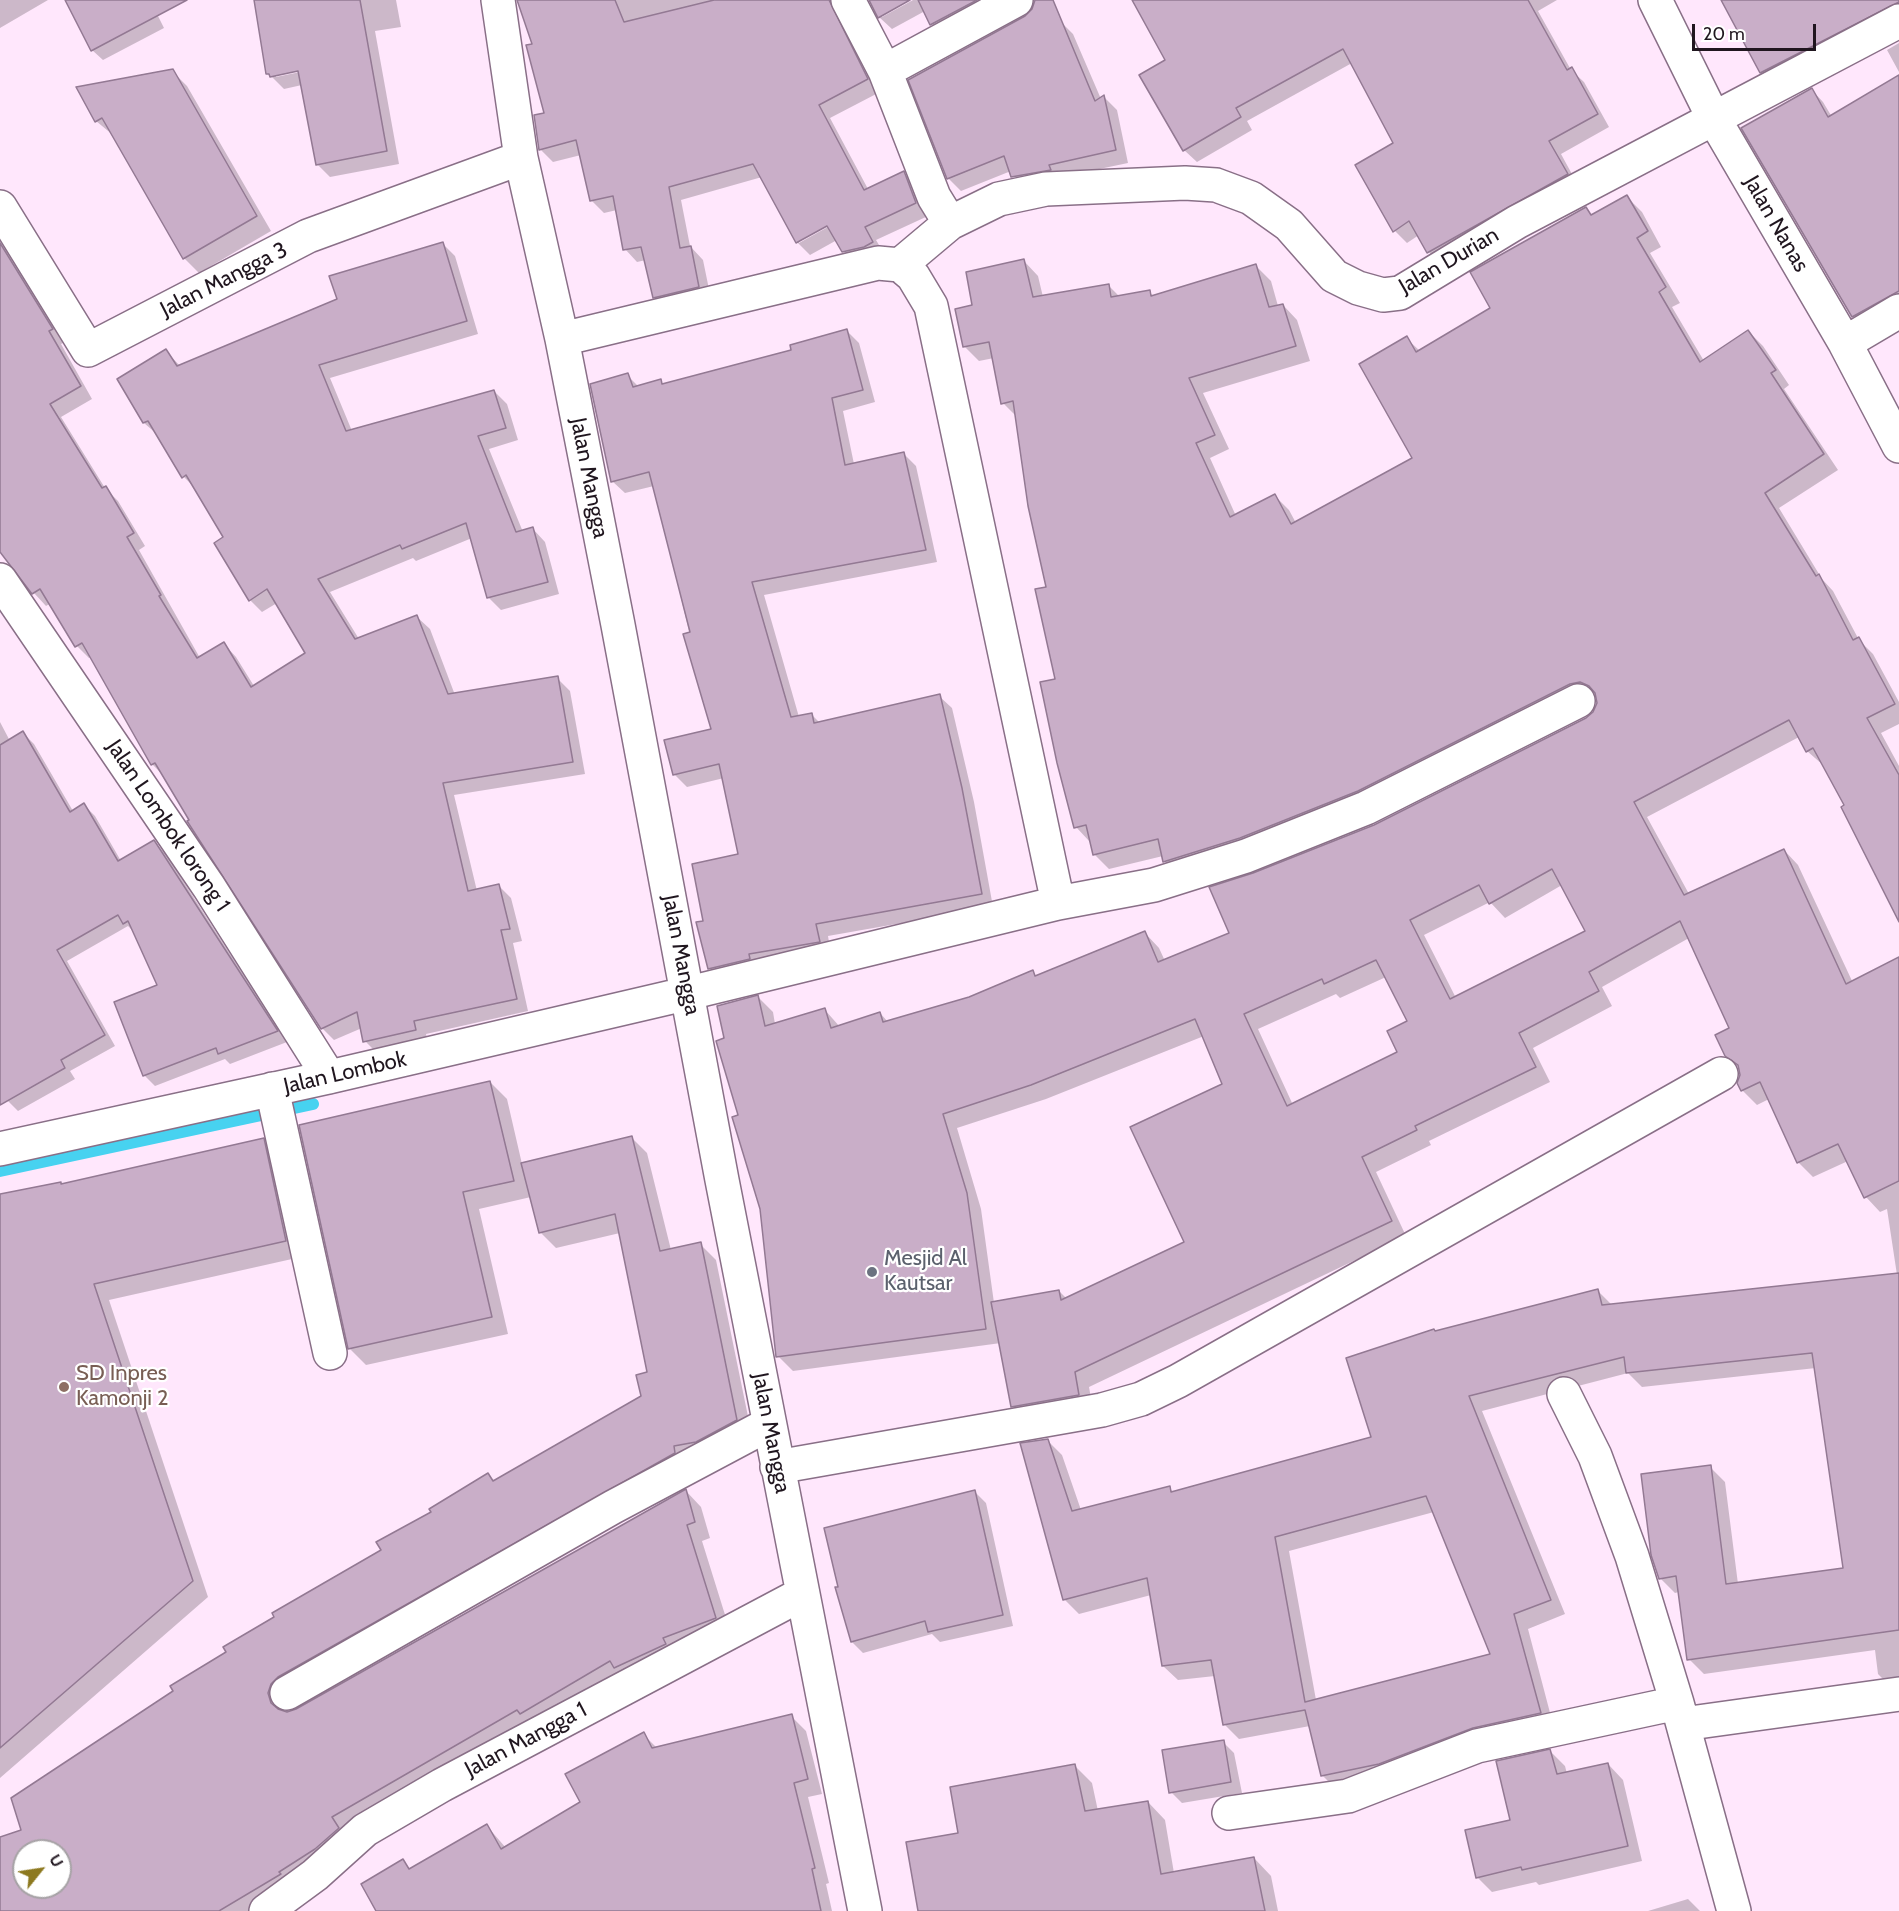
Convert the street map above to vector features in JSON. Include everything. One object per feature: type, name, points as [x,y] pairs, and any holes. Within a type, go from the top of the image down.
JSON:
[{"type":"street","name":"Jalan Mangga","points":[[498,0],[520,158],[562,339],[689,993],[728,1214],[865,1911]]},
{"type":"street","points":[[848,0],[885,71],[931,188],[950,223]]},
{"type":"street","points":[[885,71],[1017,0]]},
{"type":"street","name":"Jalan Nanas","points":[[1655,0],[1713,117],[1845,343],[1899,446]]},
{"type":"street","name":"Jalan Durian","points":[[900,265],[950,223],[999,200],[1046,189],[1141,184],[1216,185],[1251,198],[1289,225],[1334,276],[1358,288],[1383,295],[1400,293],[1517,222],[1899,21]]},
{"type":"street","name":"Jalan Mangga 3","points":[[0,207],[88,350],[308,236],[520,158]]},
{"type":"street","points":[[562,339],[878,263],[900,265],[913,276],[931,306],[1058,903]]},
{"type":"street","points":[[1845,343],[1899,311]]},
{"type":"street","name":"Jalan Lombok lorong 1","points":[[0,580],[202,877],[329,1077]]},
{"type":"street","name":"Jalan Lombok","points":[[0,1149],[329,1077],[689,993],[1058,903],[1154,885],[1246,856],[1366,808],[1578,700]]},
{"type":"street","points":[[777,1467],[1102,1410],[1141,1399],[1188,1375],[1721,1074]]},
{"type":"street","points":[[272,1089],[330,1353]]},
{"type":"street","points":[[1564,1394],[1595,1456],[1628,1545],[1680,1714],[1734,1911]]},
{"type":"street","points":[[287,1693],[603,1513],[769,1424]]},
{"type":"street","name":"Jalan Mangga 1","points":[[266,1911],[315,1875],[365,1830],[442,1785],[802,1594]]},
{"type":"street","points":[[1229,1813],[1348,1796],[1477,1746],[1680,1714],[1899,1694]]},
{"type":"building","points":[[65,0],[187,0],[91,51]]},
{"type":"building","points":[[254,0],[360,0],[387,151],[316,165],[298,71],[270,77],[266,74]]},
{"type":"building","points":[[517,0],[615,0],[624,22],[714,0],[829,0],[868,79],[819,105],[864,190],[904,171],[916,203],[865,227],[873,242],[864,247],[842,252],[827,226],[796,243],[753,164],[669,187],[680,248],[691,246],[699,287],[653,298],[641,247],[623,250],[613,196],[590,201],[576,140],[539,150],[534,115],[544,113],[526,45],[532,44]]},
{"type":"building","points":[[869,0],[910,0],[878,18]]},
{"type":"building","points":[[918,0],[977,0],[930,25]]},
{"type":"building","points":[[1035,0],[1053,0],[1095,101],[1104,95],[1116,150],[1049,165],[1051,170],[1011,177],[1004,156],[947,179],[908,80],[1025,16],[1032,9]]},
{"type":"building","points":[[1132,0],[1528,0],[1567,70],[1572,67],[1598,114],[1549,141],[1568,174],[1427,253],[1409,221],[1393,232],[1355,165],[1393,143],[1343,49],[1236,108],[1241,117],[1183,151],[1139,75],[1165,60]]},
{"type":"building","points":[[1721,0],[1899,0],[1899,2],[1760,73]]},
{"type":"building","points":[[173,69],[257,216],[183,259],[102,118],[95,122],[76,87]]},
{"type":"building","points":[[1899,75],[1899,291],[1852,317],[1741,128],[1812,88],[1828,117]]},
{"type":"building","points":[[1627,195],[1648,231],[1637,238],[1666,287],[1659,292],[1700,362],[1748,330],[1776,370],[1771,373],[1824,454],[1765,493],[1816,576],[1819,574],[1853,640],[1859,637],[1895,704],[1867,718],[1899,775],[1899,922],[1841,807],[1844,805],[1813,748],[1806,752],[1789,720],[1634,802],[1684,895],[1784,849],[1846,984],[1899,957],[1899,1181],[1864,1198],[1838,1144],[1797,1163],[1760,1082],[1741,1091],[1737,1083],[1740,1075],[1738,1065],[1725,1056],[1715,1035],[1729,1028],[1680,921],[1589,972],[1599,991],[1519,1033],[1536,1067],[1415,1126],[1417,1130],[1362,1157],[1392,1221],[1075,1372],[1079,1395],[1011,1407],[991,1302],[1059,1290],[1061,1300],[1184,1242],[1130,1127],[1222,1084],[1195,1019],[1031,1085],[943,1114],[967,1193],[986,1329],[776,1357],[760,1209],[732,1117],[738,1115],[716,1041],[724,1038],[717,1006],[758,995],[765,1026],[825,1008],[831,1028],[880,1012],[883,1022],[969,997],[1033,970],[1035,976],[1145,931],[1158,962],[1229,933],[1209,887],[1253,873],[1374,825],[1586,718],[1593,712],[1597,703],[1595,693],[1589,686],[1580,682],[1570,684],[1358,791],[1240,838],[1163,862],[1158,839],[1093,855],[1086,825],[1074,828],[1057,763],[1040,682],[1055,679],[1035,589],[1046,587],[1028,506],[1013,401],[1001,404],[989,342],[963,347],[955,309],[972,305],[966,272],[1024,259],[1033,297],[1109,284],[1111,297],[1150,290],[1151,296],[1256,264],[1269,307],[1283,304],[1296,346],[1189,378],[1215,435],[1196,443],[1230,517],[1275,494],[1291,524],[1412,458],[1359,364],[1407,336],[1416,352],[1490,308],[1470,272],[1586,207],[1591,215]],"holes":[[[1552,869],[1585,931],[1450,999],[1410,920],[1479,885],[1489,904]],[[1376,960],[1407,1021],[1387,1031],[1397,1052],[1287,1106],[1244,1014],[1322,979],[1324,984]]]},
{"type":"building","points":[[443,242],[467,321],[319,365],[346,431],[494,390],[506,428],[478,436],[516,532],[533,527],[548,582],[487,598],[466,523],[402,549],[400,545],[318,579],[355,639],[417,615],[448,694],[558,676],[573,762],[443,783],[468,891],[499,884],[510,929],[501,930],[517,999],[414,1021],[416,1030],[363,1042],[357,1012],[321,1029],[187,821],[189,820],[155,763],[151,765],[82,643],[75,647],[40,589],[32,594],[0,552],[0,243],[53,329],[49,331],[81,386],[50,404],[102,488],[106,486],[134,533],[127,537],[161,595],[159,596],[197,658],[224,642],[251,687],[305,653],[267,589],[249,601],[214,543],[223,537],[186,475],[182,478],[148,421],[143,423],[117,379],[166,349],[177,366],[337,299],[329,276]]},
{"type":"building","points":[[847,329],[863,390],[832,398],[845,465],[904,452],[926,550],[752,582],[791,717],[812,713],[814,723],[940,694],[962,788],[982,894],[816,924],[820,942],[749,954],[750,959],[708,969],[696,922],[703,921],[692,864],[738,854],[719,764],[673,775],[664,740],[711,729],[683,634],[690,632],[649,472],[611,482],[590,384],[628,373],[633,387],[661,379],[662,384],[791,350],[790,345]]},
{"type":"building","points":[[23,731],[70,812],[84,803],[118,861],[154,840],[278,1031],[218,1054],[216,1048],[143,1076],[114,1002],[157,985],[128,921],[123,924],[118,915],[57,950],[105,1035],[61,1060],[65,1068],[0,1105],[0,745]]},
{"type":"building","points":[[490,1081],[514,1181],[463,1192],[492,1317],[348,1349],[299,1125]]},
{"type":"building","points":[[632,1136],[660,1251],[701,1242],[737,1420],[696,1442],[674,1446],[675,1453],[278,1677],[271,1684],[268,1693],[271,1703],[287,1712],[296,1709],[686,1489],[695,1522],[687,1525],[716,1618],[663,1638],[666,1644],[614,1668],[610,1661],[520,1714],[517,1710],[332,1817],[339,1828],[315,1849],[279,1872],[281,1874],[219,1911],[0,1911],[0,1837],[21,1830],[11,1798],[173,1691],[170,1686],[226,1652],[223,1647],[274,1617],[272,1613],[381,1550],[376,1542],[431,1512],[429,1509],[488,1473],[493,1481],[641,1396],[636,1375],[647,1372],[615,1214],[539,1233],[521,1163]]},
{"type":"building","name":"SD Inpres Kamonji 2","points":[[264,1138],[286,1241],[94,1284],[193,1581],[0,1748],[0,1194],[61,1182],[61,1184]]},
{"type":"building","points":[[1899,1273],[1899,1630],[1687,1660],[1676,1576],[1659,1579],[1651,1555],[1641,1474],[1711,1465],[1726,1584],[1843,1568],[1812,1353],[1626,1373],[1624,1357],[1469,1396],[1551,1600],[1514,1614],[1541,1713],[1473,1728],[1379,1764],[1321,1776],[1305,1710],[1223,1725],[1211,1660],[1162,1666],[1147,1578],[1063,1600],[1020,1443],[1048,1439],[1072,1511],[1170,1486],[1171,1492],[1371,1437],[1346,1358],[1434,1329],[1435,1331],[1598,1289],[1602,1305]],"holes":[[[1426,1496],[1490,1654],[1305,1702],[1275,1537]]]},
{"type":"building","points":[[975,1490],[1003,1615],[928,1632],[925,1621],[851,1642],[835,1587],[838,1587],[824,1528]]},
{"type":"building","points":[[792,1714],[808,1779],[794,1783],[815,1868],[812,1869],[821,1911],[376,1911],[361,1884],[403,1859],[409,1869],[487,1824],[501,1849],[580,1802],[565,1774],[644,1732],[652,1748]]},
{"type":"building","points":[[1224,1740],[1231,1782],[1169,1793],[1162,1750]]},
{"type":"building","points":[[1550,1749],[1557,1774],[1608,1763],[1628,1846],[1476,1878],[1465,1830],[1510,1820],[1496,1761]]},
{"type":"building","points":[[1075,1764],[1085,1811],[1148,1801],[1161,1874],[1254,1857],[1265,1911],[918,1911],[906,1842],[958,1833],[950,1787]]},
{"type":"waterway","points":[[0,1171],[313,1104]]},
{"type":"place","name":"Mesjid Al Kautsar","points":[[872,1272]]},
{"type":"place","name":"SD Inpres Kamonji 2","points":[[64,1387]]}]
